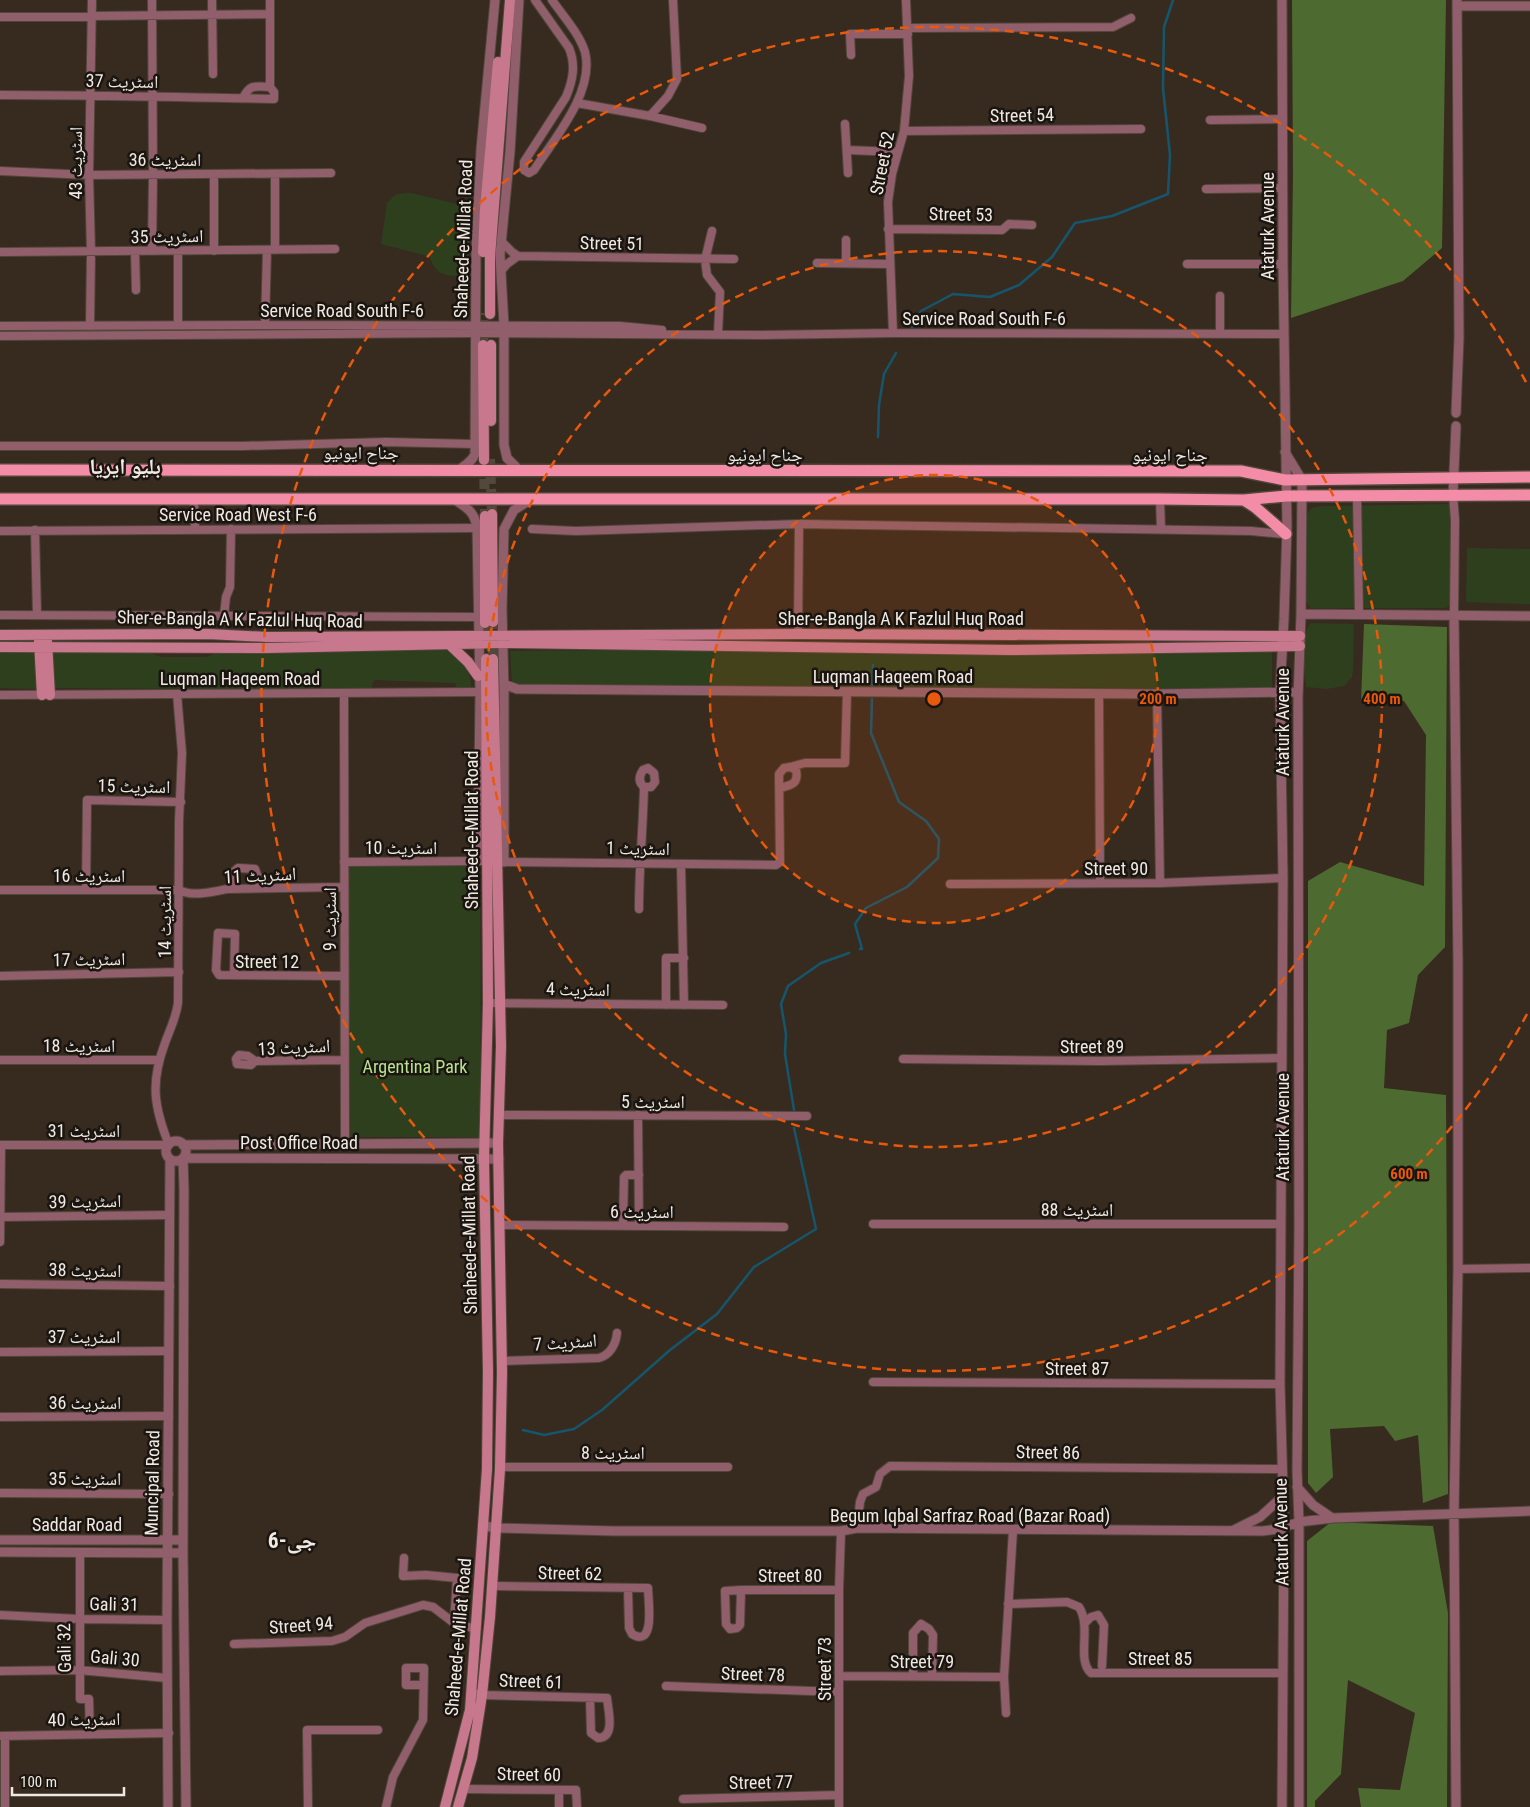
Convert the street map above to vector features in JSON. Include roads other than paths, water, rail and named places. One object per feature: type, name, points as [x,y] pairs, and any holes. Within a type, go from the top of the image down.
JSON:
[{"type":"main road","name":"Shaheed-e-Millat Road","points":[[503,0],[485,209],[483,256],[487,313],[510,0]]},
{"type":"main road","points":[[487,345],[487,460]]},
{"type":"main road","name":"جناح ایونیو","points":[[0,470],[1241,471],[1285,480],[1530,477]]},
{"type":"main road","points":[[0,499],[1244,500],[1286,496],[1530,495]]},
{"type":"main road","points":[[1244,500],[1286,534]]},
{"type":"main road","points":[[486,620],[488,515]]},
{"type":"main road","name":"Sher-e-Bangla A K Fazlul Huq Road","points":[[0,634],[208,634],[267,637],[479,640]]},
{"type":"main road","name":"Sher-e-Bangla A K Fazlul Huq Road","points":[[503,639],[798,634],[1300,641]]},
{"type":"main road","points":[[42,635],[46,695]]},
{"type":"main road","points":[[479,640],[503,639]]},
{"type":"main road","name":"Sher-e-Bangla A K Fazlul Huq Road","points":[[503,639],[1009,650],[1282,641]]},
{"type":"main road","name":"Sher-e-Bangla A K Fazlul Huq Road","points":[[0,647],[266,648],[449,644],[479,640]]},
{"type":"main road","points":[[449,644],[468,662],[478,676]]},
{"type":"main road","name":"Shaheed-e-Millat Road","points":[[458,1807],[472,1758],[490,1625],[497,1528],[502,1372],[498,1143],[500,1003],[492,862],[489,659]]},
{"type":"main road","name":"Shaheed-e-Millat Road","points":[[445,1807],[470,1710],[484,1526],[488,1372],[484,1143],[492,862]]},
{"type":"main road","points":[[488,1372],[502,1372]]},
{"type":"street","name":"اسٹریٹ 43","points":[[90,326],[89,175],[92,0]]},
{"type":"street","points":[[152,0],[152,251]]},
{"type":"street","points":[[212,0],[213,74]]},
{"type":"street","points":[[243,98],[247,90],[252,86],[270,87],[270,0]]},
{"type":"street","name":"Shaheed-e-Millat Road","points":[[457,471],[473,459],[475,444],[476,253],[481,156],[495,0]]},
{"type":"street","points":[[519,0],[501,271],[504,329],[504,445],[507,458],[520,471]]},
{"type":"street","points":[[535,0],[569,48],[574,70],[566,97],[524,162],[524,170],[529,173],[534,170],[577,103],[583,90],[586,74],[585,52],[573,28],[552,0]]},
{"type":"street","points":[[650,116],[668,96],[677,79],[673,0]]},
{"type":"street","name":"Street 52","points":[[892,333],[888,202],[892,174],[904,131],[909,76],[906,0]]},
{"type":"street","name":"Ataturk Avenue","points":[[1282,0],[1282,188],[1286,496],[1280,692],[1283,878],[1280,1384],[1284,1526],[1282,1807]]},
{"type":"street","points":[[1456,413],[1460,338],[1457,3],[1530,6]]},
{"type":"street","points":[[0,17],[270,14]]},
{"type":"street","points":[[851,55],[850,34],[1113,27],[1131,18]]},
{"type":"street","name":"اسٹریٹ 37","points":[[0,95],[274,99],[274,92],[270,87]]},
{"type":"street","points":[[577,103],[650,116],[702,128]]},
{"type":"street","points":[[1210,120],[1283,119]]},
{"type":"street","points":[[845,124],[848,173]]},
{"type":"street","name":"Street 54","points":[[904,131],[1141,128]]},
{"type":"street","points":[[846,150],[897,152]]},
{"type":"street","name":"اسٹریٹ 36","points":[[0,171],[89,175],[330,173]]},
{"type":"street","points":[[214,174],[214,251]]},
{"type":"street","points":[[265,324],[275,174]]},
{"type":"street","points":[[1206,189],[1282,188]]},
{"type":"street","name":"Street 53","points":[[888,229],[1002,230],[1008,224],[1032,226]]},
{"type":"street","points":[[712,231],[705,260],[707,275],[720,292],[718,334]]},
{"type":"street","points":[[846,240],[846,263]]},
{"type":"street","points":[[501,271],[518,256],[502,241]]},
{"type":"street","name":"اسٹریٹ 35","points":[[0,252],[335,250]]},
{"type":"street","points":[[178,251],[178,325]]},
{"type":"street","points":[[135,252],[136,290]]},
{"type":"street","name":"Street 51","points":[[518,256],[734,259]]},
{"type":"street","points":[[817,263],[890,264]]},
{"type":"street","points":[[1187,264],[1283,264]]},
{"type":"street","points":[[1220,296],[1220,333]]},
{"type":"street","name":"Service Road South F-6","points":[[0,326],[265,324],[477,329]]},
{"type":"street","name":"Service Road South F-6","points":[[0,336],[620,326],[684,334],[1284,334]]},
{"type":"street","points":[[1456,426],[1453,478],[1455,520],[1454,616],[1458,964],[1458,1269],[1454,1514],[1456,1807]]},
{"type":"street","points":[[0,446],[242,446],[386,442],[475,444]]},
{"type":"street","points":[[1285,452],[1302,480]]},
{"type":"street","name":"Ataturk Avenue","points":[[1299,1807],[1297,1487],[1298,692],[1301,614],[1302,480]]},
{"type":"street","points":[[1357,495],[1359,615]]},
{"type":"street","points":[[194,499],[195,530]]},
{"type":"street","points":[[1160,499],[1161,529]]},
{"type":"street","points":[[456,500],[466,506],[473,514],[477,528]]},
{"type":"street","name":"Shaheed-e-Millat Road","points":[[492,862],[504,698],[504,529],[514,510],[530,500]]},
{"type":"street","points":[[532,529],[576,531],[799,524],[1251,530],[1286,534]]},
{"type":"street","points":[[798,634],[799,524]]},
{"type":"street","name":"Shaheed-e-Millat Road","points":[[477,528],[486,620],[479,640],[478,676],[492,862]]},
{"type":"street","name":"Service Road West F-6","points":[[0,531],[477,528]]},
{"type":"street","points":[[224,616],[226,597],[230,587],[231,529]]},
{"type":"street","points":[[35,530],[37,615]]},
{"type":"street","points":[[1301,614],[1530,616]]},
{"type":"street","points":[[0,615],[486,620]]},
{"type":"street","name":"Luqman Haqeem Road","points":[[504,684],[517,689],[1099,694],[1298,692]]},
{"type":"street","points":[[504,698],[517,689]]},
{"type":"street","name":"Luqman Haqeem Road","points":[[0,695],[480,692]]},
{"type":"street","points":[[790,767],[796,770],[796,782],[793,785],[780,788],[779,774],[784,768],[805,763],[845,763],[847,692]]},
{"type":"street","name":"اسٹریٹ 14","points":[[169,1145],[156,1108],[155,1080],[159,1060],[176,1016],[182,753],[177,694]]},
{"type":"street","name":"اسٹریٹ 9","points":[[344,694],[345,1144]]},
{"type":"street","points":[[1099,694],[1100,883]]},
{"type":"street","points":[[1157,694],[1160,883]]},
{"type":"street","points":[[639,909],[644,787]]},
{"type":"street","name":"اسٹریٹ 1","points":[[492,862],[779,864],[780,788]]},
{"type":"street","name":"اسٹریٹ 15","points":[[86,890],[87,800],[181,802]]},
{"type":"street","name":"اسٹریٹ 10","points":[[344,862],[492,862]]},
{"type":"street","points":[[681,864],[684,1005]]},
{"type":"street","points":[[229,889],[231,874],[238,868],[255,869],[260,888]]},
{"type":"street","name":"Street 90","points":[[950,884],[1160,883],[1283,878]]},
{"type":"street","name":"اسٹریٹ 11","points":[[179,890],[185,893],[216,892],[229,889],[344,887]]},
{"type":"street","name":"اسٹریٹ 16","points":[[0,890],[179,890]]},
{"type":"street","name":"Street 12","points":[[234,976],[235,934],[218,933],[216,970],[219,976],[234,976],[344,976]]},
{"type":"street","points":[[666,1004],[666,958],[684,958]]},
{"type":"street","name":"اسٹریٹ 17","points":[[0,976],[178,972]]},
{"type":"street","name":"اسٹریٹ 4","points":[[488,1003],[723,1005]]},
{"type":"street","name":"Street 89","points":[[903,1059],[1101,1061],[1282,1058]]},
{"type":"street","name":"اسٹریٹ 18","points":[[0,1060],[159,1060]]},
{"type":"street","name":"اسٹریٹ 13","points":[[245,1064],[251,1065],[255,1061],[344,1060]]},
{"type":"street","points":[[1282,1092],[1298,1092]]},
{"type":"street","name":"اسٹریٹ 5","points":[[499,1115],[807,1116]]},
{"type":"street","points":[[638,1116],[639,1226]]},
{"type":"street","points":[[183,1158],[175,1161],[170,1159],[166,1151],[169,1145],[178,1142],[184,1145],[186,1154],[183,1158],[183,1552],[186,1807]]},
{"type":"street","name":"Post Office Road","points":[[184,1145],[498,1143]]},
{"type":"street","points":[[414,1144],[414,1159]]},
{"type":"street","points":[[0,1145],[0,1242]]},
{"type":"street","name":"اسٹریٹ 31","points":[[0,1145],[169,1145]]},
{"type":"street","name":"Post Office Road","points":[[183,1158],[499,1159]]},
{"type":"street","points":[[184,1177],[188,1168],[199,1158]]},
{"type":"street","name":"Muncipal Road","points":[[168,1807],[167,1620],[170,1159]]},
{"type":"street","points":[[623,1226],[624,1177],[626,1175],[639,1175]]},
{"type":"street","name":"اسٹریٹ 39","points":[[0,1217],[170,1215]]},
{"type":"street","name":"اسٹریٹ 88","points":[[874,1224],[1282,1224]]},
{"type":"street","name":"اسٹریٹ 6","points":[[500,1225],[784,1227]]},
{"type":"street","points":[[1458,1269],[1530,1268]]},
{"type":"street","name":"اسٹریٹ 38","points":[[0,1284],[170,1286]]},
{"type":"street","name":"اسٹریٹ 7","points":[[502,1361],[599,1358],[608,1353],[615,1343],[617,1333]]},
{"type":"street","name":"اسٹریٹ 37","points":[[0,1352],[169,1350]]},
{"type":"street","name":"Street 87","points":[[873,1382],[1280,1384]]},
{"type":"street","name":"اسٹریٹ 36","points":[[0,1417],[169,1416]]},
{"type":"street","name":"Street 86","points":[[857,1528],[860,1502],[863,1494],[876,1487],[880,1474],[890,1466],[1281,1470]]},
{"type":"street","name":"اسٹریٹ 8","points":[[499,1467],[728,1467]]},
{"type":"street","points":[[1297,1487],[1313,1505],[1332,1518]]},
{"type":"street","name":"اسٹریٹ 35","points":[[0,1493],[169,1494]]},
{"type":"street","points":[[1232,1531],[1260,1517],[1282,1497]]},
{"type":"street","name":"Begum Iqbal Sarfraz Road (Bazar Road)","points":[[484,1526],[614,1531],[841,1532],[857,1528],[1263,1531],[1298,1522],[1332,1518],[1530,1511]]},
{"type":"street","points":[[1006,1713],[1004,1677],[1013,1530]]},
{"type":"street","name":"Street 73","points":[[839,1807],[839,1590],[841,1532]]},
{"type":"street","name":"Saddar Road","points":[[0,1540],[183,1540]]},
{"type":"street","name":"Saddar Road","points":[[0,1552],[183,1552]]},
{"type":"street","name":"Gali 32","points":[[80,1552],[80,1699],[89,1699],[90,1734]]},
{"type":"street","points":[[404,1558],[403,1576],[426,1575],[457,1578],[454,1623]]},
{"type":"street","name":"Street 62","points":[[492,1586],[648,1588],[649,1628],[640,1637],[632,1634],[629,1628],[628,1589]]},
{"type":"street","name":"Street 80","points":[[741,1590],[740,1625],[737,1628],[730,1629],[726,1624],[725,1591],[741,1590],[839,1590]]},
{"type":"street","points":[[1008,1604],[1067,1602],[1079,1607],[1085,1623],[1091,1617],[1098,1615],[1104,1625],[1102,1666]]},
{"type":"street","name":"Street 94","points":[[234,1644],[332,1641],[345,1637],[365,1623],[423,1604],[433,1607],[454,1623],[476,1628]]},
{"type":"street","name":"Gali 31","points":[[0,1615],[79,1619],[167,1620]]},
{"type":"street","name":"Street 85","points":[[1085,1623],[1084,1663],[1087,1670],[1092,1673],[1283,1673]]},
{"type":"street","points":[[913,1676],[913,1633],[921,1624],[929,1629],[933,1635],[932,1676]]},
{"type":"street","name":"Gali 30","points":[[0,1671],[79,1670],[168,1678]]},
{"type":"street","name":"Street 79","points":[[840,1676],[1004,1677]]},
{"type":"street","points":[[386,1807],[392,1777],[423,1720],[423,1685]]},
{"type":"street","name":"Street 78","points":[[666,1686],[839,1692]]},
{"type":"street","name":"Street 61","points":[[471,1692],[482,1695],[607,1698],[609,1730],[607,1735],[602,1738],[598,1738],[592,1733],[590,1698]]},
{"type":"street","points":[[308,1807],[307,1730],[378,1730]]},
{"type":"street","name":"اسٹریٹ 40","points":[[2,1736],[169,1733]]},
{"type":"street","points":[[2,1736],[5,1807]]},
{"type":"street","name":"Street 60","points":[[464,1788],[576,1790],[577,1807]]},
{"type":"street","points":[[559,1790],[559,1807]]},
{"type":"street","name":"Street 77","points":[[683,1799],[839,1795]]},
{"type":"waterway","points":[[912,327],[921,311],[953,294],[990,297],[1019,285],[1052,257],[1075,223],[1112,216],[1168,194],[1170,155],[1163,88],[1164,27],[1173,0]]},
{"type":"waterway","points":[[878,437],[879,405],[884,374],[896,353]]},
{"type":"waterway","points":[[872,686],[873,665]]},
{"type":"waterway","points":[[860,949],[862,949],[855,924],[866,908],[907,887],[938,858],[939,839],[926,821],[899,802],[871,733],[872,699]]},
{"type":"waterway","points":[[794,1110],[785,1054],[786,1034],[781,1004],[788,986],[821,963],[849,953]]},
{"type":"waterway","points":[[523,1430],[544,1435],[574,1429],[602,1410],[670,1350],[717,1314],[754,1267],[816,1229],[794,1128]]},
{"type":"tunnel","points":[[483,345],[484,313]]},
{"type":"tunnel","points":[[490,459],[492,514]]},
{"type":"tunnel","points":[[484,464],[485,516]]},
{"type":"tunnel","points":[[493,622],[493,659]]},
{"type":"tunnel","points":[[485,623],[486,659]]},
{"type":"district","name":"بلیو ایریا","points":[[125,466]]},
{"type":"district","name":"جی-6","points":[[292,1540]]},
{"type":"park label","name":"Argentina Park","points":[[415,1066]]}]
